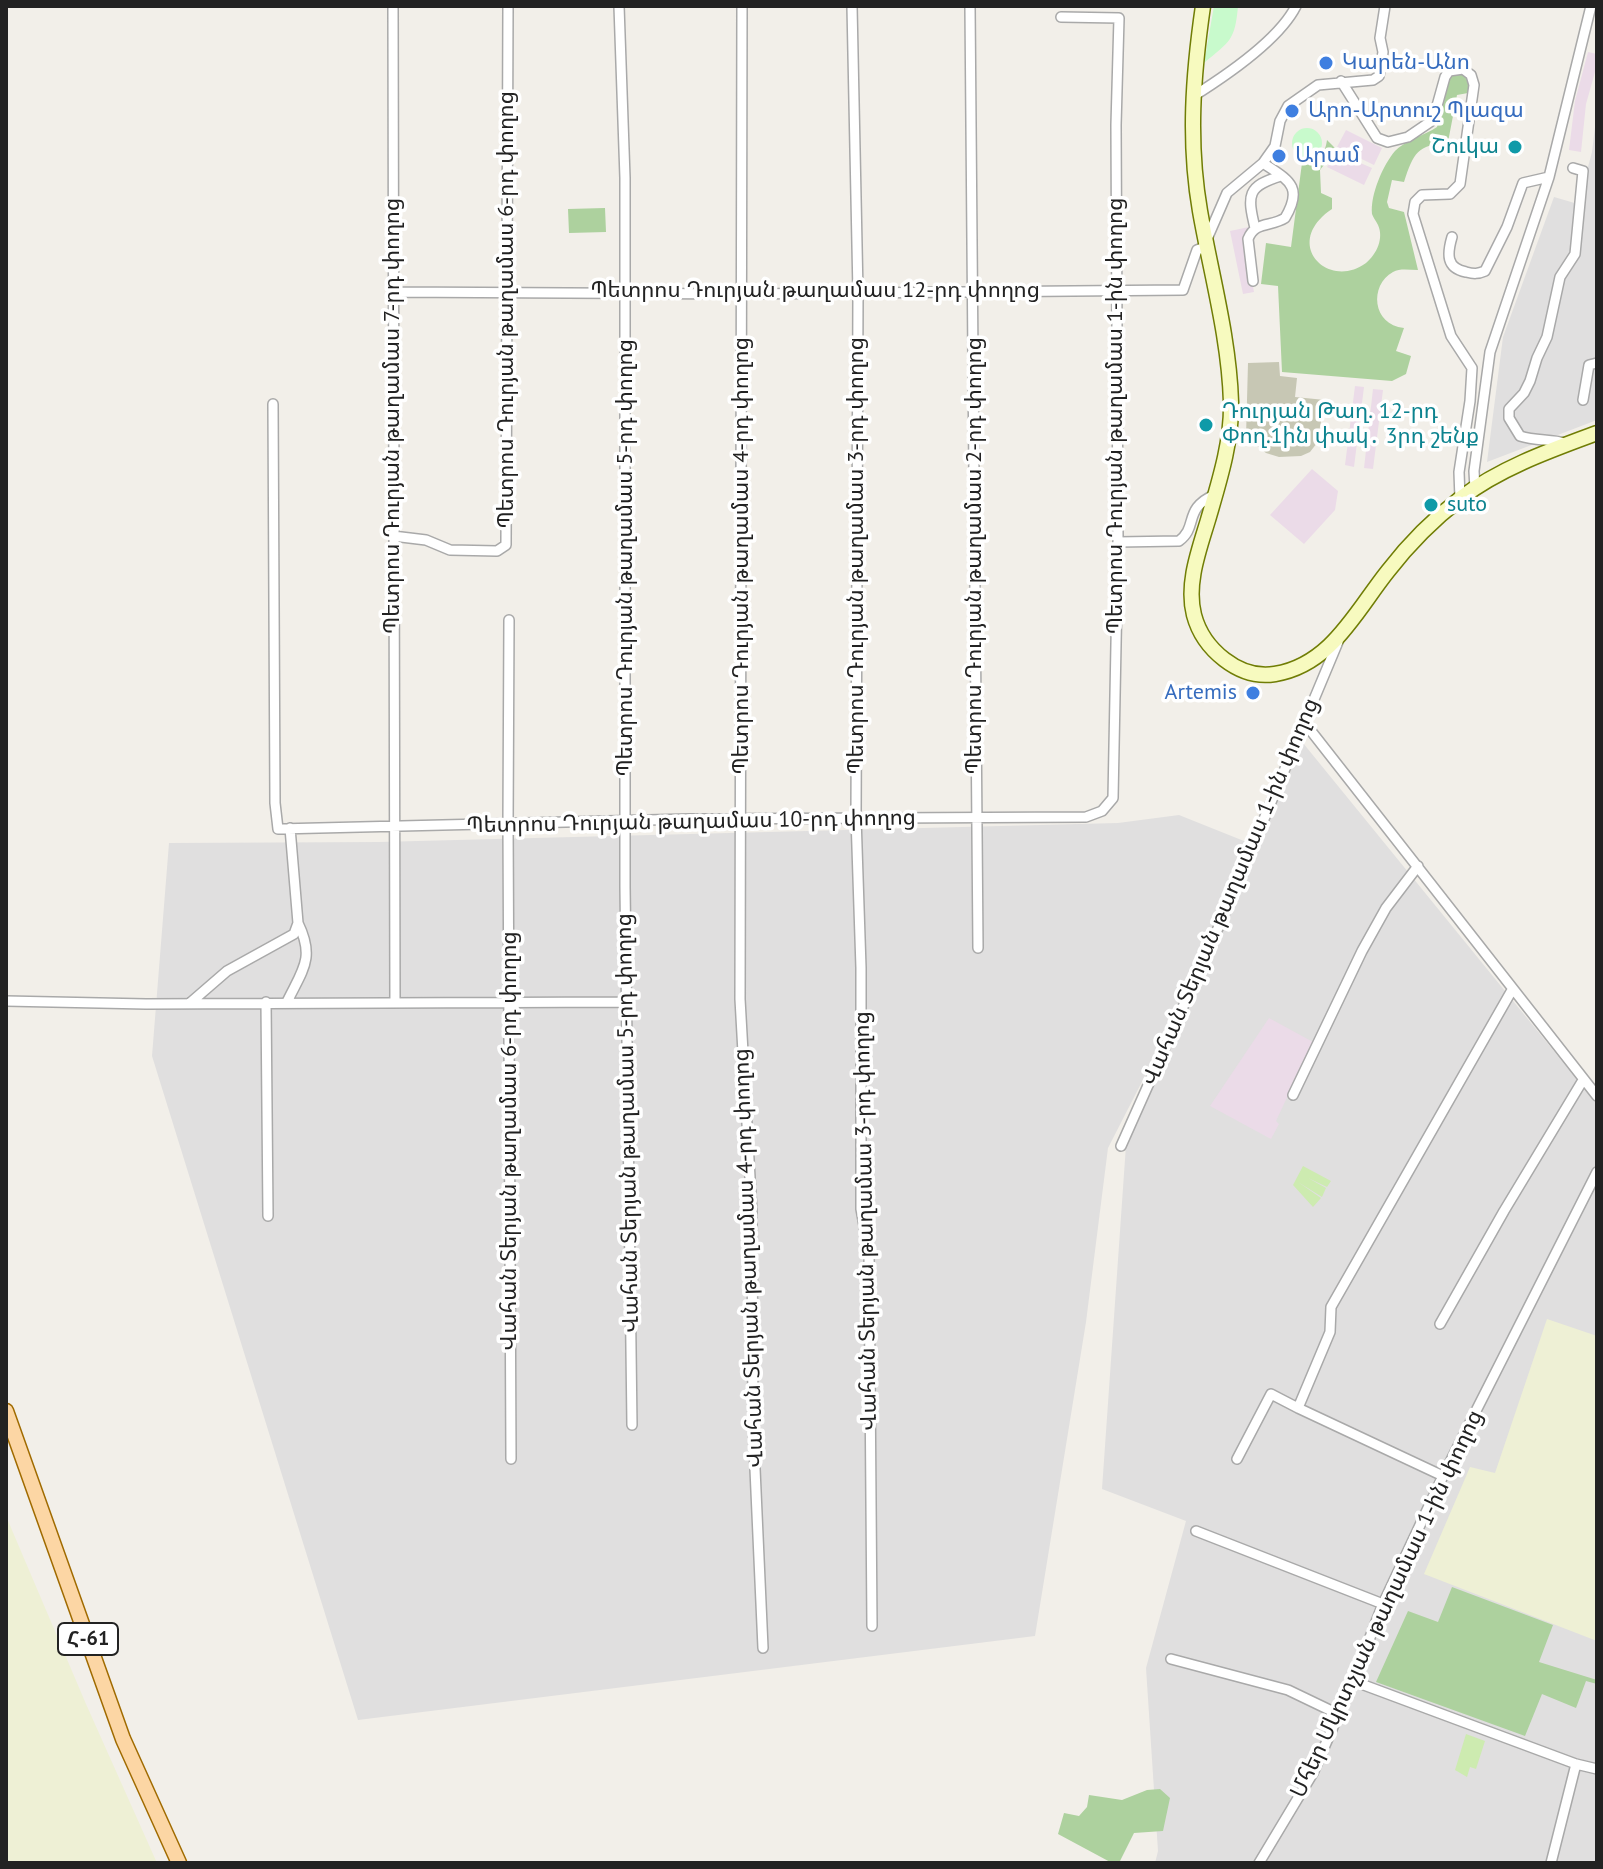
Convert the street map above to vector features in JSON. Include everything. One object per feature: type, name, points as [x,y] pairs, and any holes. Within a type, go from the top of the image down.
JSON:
[{"type":"main road","points":[[1203,6],[1192,97],[1194,159],[1223,323],[1231,402],[1229,437],[1194,566],[1194,614],[1202,635],[1211,647],[1237,668],[1255,674],[1273,675],[1304,665],[1340,637],[1389,568],[1460,499],[1506,472],[1597,433]]},
{"type":"main road","name":"Հ-61","points":[[6,1411],[123,1739],[179,1863]]},
{"type":"street","name":"Պետրոս Դուրյան թաղամաս 7-րդ փողոց","points":[[393,6],[395,1001]]},
{"type":"street","name":"Պետրոս Դուրյան թաղամաս 6-րդ փողոց","points":[[393,536],[426,540],[450,550],[497,551],[506,545],[508,6]]},
{"type":"street","name":"Պետրոս Դուրյան թաղամաս 5-րդ փողոց","points":[[619,6],[625,178],[627,821]]},
{"type":"street","name":"Պետրոս Դուրյան թաղամաս 4-րդ փողոց","points":[[742,6],[743,819]]},
{"type":"street","name":"Պետրոս Դուրյան թաղամաս 3-րդ փողոց","points":[[852,6],[858,293],[856,817]]},
{"type":"street","name":"Պետրոս Դուրյան թաղամաս 2-րդ փողոց","points":[[970,6],[978,948]]},
{"type":"street","points":[[1192,97],[1223,78],[1288,22],[1296,6]]},
{"type":"street","points":[[1207,242],[1227,193],[1263,163],[1275,146],[1280,121],[1288,106],[1318,85],[1373,80],[1379,76],[1385,6]]},
{"type":"street","points":[[1475,489],[1474,471],[1490,352],[1549,177],[1591,6]]},
{"type":"street","name":"Պետրոս Դուրյան թաղամաս 1-ին փողոց","points":[[1061,17],[1119,18],[1116,289],[1118,542],[1113,798],[1102,811]]},
{"type":"street","points":[[1341,81],[1377,138],[1388,142],[1408,137],[1430,122],[1449,71],[1463,69],[1473,80],[1460,184],[1450,194],[1422,195],[1415,202],[1413,214],[1451,336],[1472,368],[1459,472],[1460,499]]},
{"type":"street","points":[[1253,281],[1248,239],[1255,228],[1281,221],[1292,207],[1295,194],[1289,181],[1263,163]]},
{"type":"street","points":[[1569,444],[1542,437],[1530,439],[1520,436],[1509,418],[1509,409],[1530,381],[1547,337],[1560,277],[1575,254],[1583,171],[1573,168]]},
{"type":"street","points":[[1255,228],[1249,204],[1253,190],[1257,184],[1281,176]]},
{"type":"street","points":[[1452,237],[1447,255],[1456,270],[1478,274],[1485,271],[1507,227],[1523,183],[1549,177]]},
{"type":"street","name":"Պետրոս Դուրյան թաղամաս 12-րդ փողոց","points":[[392,292],[742,294],[1183,290],[1197,250],[1207,242]]},
{"type":"street","points":[[1583,400],[1587,369],[1589,365],[1597,363]]},
{"type":"street","name":"Պետրոս Դուրյան թաղամաս 10-րդ փողոց","points":[[273,404],[275,803],[278,829],[856,817],[1086,817],[1102,811]]},
{"type":"street","points":[[1118,542],[1179,541],[1184,537],[1197,504],[1216,494]]},
{"type":"street","points":[[508,823],[509,620]]},
{"type":"street","name":"Վահան Տերյան թաղամաս 1-ին փողոց","points":[[1121,1146],[1223,917],[1340,637]]},
{"type":"street","points":[[1304,722],[1597,1096]]},
{"type":"street","name":"Վահան Տերյան թաղամաս 3-րդ փողոց","points":[[856,817],[861,968],[861,1209],[869,1253],[872,1626]]},
{"type":"street","name":"Վահան Տերյան թաղամաս 4-րդ փողոց","points":[[743,819],[740,999],[752,1213],[754,1466],[763,1648]]},
{"type":"street","name":"Վահան Տերյան թաղամաս 5-րդ փողոց","points":[[627,821],[632,1425]]},
{"type":"street","name":"Վահան Տերյան թաղամաս 6-րդ փողոց","points":[[508,823],[511,1459]]},
{"type":"street","points":[[287,1002],[309,951],[298,923],[290,828]]},
{"type":"street","points":[[1293,1095],[1362,951],[1386,908],[1418,866]]},
{"type":"street","points":[[190,1003],[227,971],[294,934],[298,923]]},
{"type":"street","points":[[1298,1408],[1330,1332],[1331,1307],[1512,990]]},
{"type":"street","points":[[6,1001],[627,1002]]},
{"type":"street","points":[[266,1002],[268,1216]]},
{"type":"street","points":[[1440,1324],[1583,1080]]},
{"type":"street","name":"Մհեր Մկրտչյան թաղամաս 1-ին փողոց","points":[[1259,1863],[1313,1773],[1383,1604],[1443,1476],[1597,1172]]},
{"type":"street","points":[[1237,1459],[1271,1394],[1443,1476]]},
{"type":"street","points":[[1196,1531],[1383,1604]]},
{"type":"street","points":[[1171,1659],[1288,1690],[1338,1714]]},
{"type":"street","points":[[1353,1681],[1576,1764],[1597,1769]]},
{"type":"street","points":[[1551,1863],[1576,1764]]},
{"type":"shaded area","points":[[1588,52],[1597,54],[1597,65],[1586,104],[1581,152],[1569,150],[1575,101]]},
{"type":"shaded area","points":[[1597,110],[1597,420],[1487,462],[1503,337],[1554,197],[1578,204],[1592,152]]},
{"type":"shaded area","points":[[1346,130],[1382,148],[1374,165],[1337,147]]},
{"type":"shaded area","points":[[1337,153],[1372,168],[1364,185],[1327,167]]},
{"type":"shaded area","points":[[1249,227],[1250,233],[1243,235],[1254,292],[1243,294],[1230,231]]},
{"type":"shaded area","points":[[1279,362],[1280,376],[1297,378],[1295,397],[1325,400],[1317,443],[1310,452],[1301,456],[1279,457],[1266,453],[1246,437],[1248,363]]},
{"type":"shaded area","points":[[1355,386],[1364,387],[1354,467],[1345,465]]},
{"type":"shaded area","points":[[1373,389],[1383,390],[1373,469],[1364,468]]},
{"type":"shaded area","points":[[1312,469],[1338,491],[1335,510],[1304,544],[1270,515]]},
{"type":"shaded area","points":[[1303,743],[1597,1104],[1597,1863],[1155,1863],[1158,1851],[1146,1668],[1186,1521],[1102,1489],[1126,1145]]},
{"type":"shaded area","points":[[1179,815],[1249,843],[1150,1066],[1108,1148],[1086,1322],[1035,1636],[358,1720],[152,1056],[169,843],[379,842],[1118,823]]},
{"type":"shaded area","points":[[1269,1018],[1313,1042],[1276,1121],[1279,1124],[1271,1139],[1210,1106]]},
{"type":"shaded area","points":[[1547,1319],[1597,1336],[1597,1641],[1424,1574],[1470,1467],[1495,1473]]},
{"type":"shaded area","points":[[6,1516],[86,1704],[157,1863],[6,1863]]},
{"type":"green space","points":[[1214,6],[1238,6],[1237,18],[1230,39],[1204,63]]},
{"type":"green space","points":[[1460,73],[1468,82],[1469,90],[1457,95],[1448,142],[1418,152],[1404,182],[1392,180],[1387,202],[1389,208],[1404,212],[1418,270],[1393,272],[1385,278],[1377,295],[1385,320],[1404,328],[1396,351],[1411,356],[1406,374],[1392,381],[1282,372],[1278,286],[1261,284],[1266,243],[1291,247],[1302,163],[1319,158],[1327,140],[1336,149],[1320,170],[1321,193],[1332,198],[1332,209],[1317,222],[1310,236],[1310,248],[1316,259],[1325,267],[1337,271],[1352,270],[1366,263],[1380,240],[1372,206],[1382,172],[1399,147],[1437,127],[1450,76]]},
{"type":"green space","points":[[1307,128],[1318,132],[1322,143],[1318,154],[1307,158],[1296,154],[1292,143],[1296,132]]},
{"type":"green space","points":[[605,208],[606,232],[569,233],[568,209]]},
{"type":"green space","points":[[1303,1166],[1331,1181],[1327,1187],[1308,1178],[1326,1188],[1322,1197],[1298,1182],[1321,1198],[1313,1207],[1293,1185]]},
{"type":"green space","points":[[1452,1587],[1553,1625],[1539,1662],[1597,1680],[1597,1684],[1586,1681],[1576,1708],[1542,1694],[1525,1736],[1376,1682],[1408,1611],[1438,1622]]},
{"type":"green space","points":[[1466,1734],[1485,1741],[1476,1769],[1470,1767],[1467,1777],[1455,1770]]},
{"type":"green space","points":[[1160,1789],[1170,1798],[1163,1831],[1134,1833],[1119,1863],[1112,1863],[1058,1834],[1064,1813],[1079,1816],[1087,1807],[1089,1795],[1122,1800],[1147,1790]]},
{"type":"place","name":"Կարեն-Անո","points":[[1326,63]]},
{"type":"place","name":"Արո-Արտուշ Պլազա","points":[[1292,111]]},
{"type":"place","name":"Շուկա","points":[[1515,147]]},
{"type":"place","name":"Արամ","points":[[1279,156]]},
{"type":"place","name":"Դուրյան Թաղ. 12-րդ Փող.1ին փակ․ 3րդ շենք","points":[[1206,425]]},
{"type":"place","name":"suto","points":[[1431,505]]},
{"type":"place","name":"Artemis","points":[[1253,693]]}]
